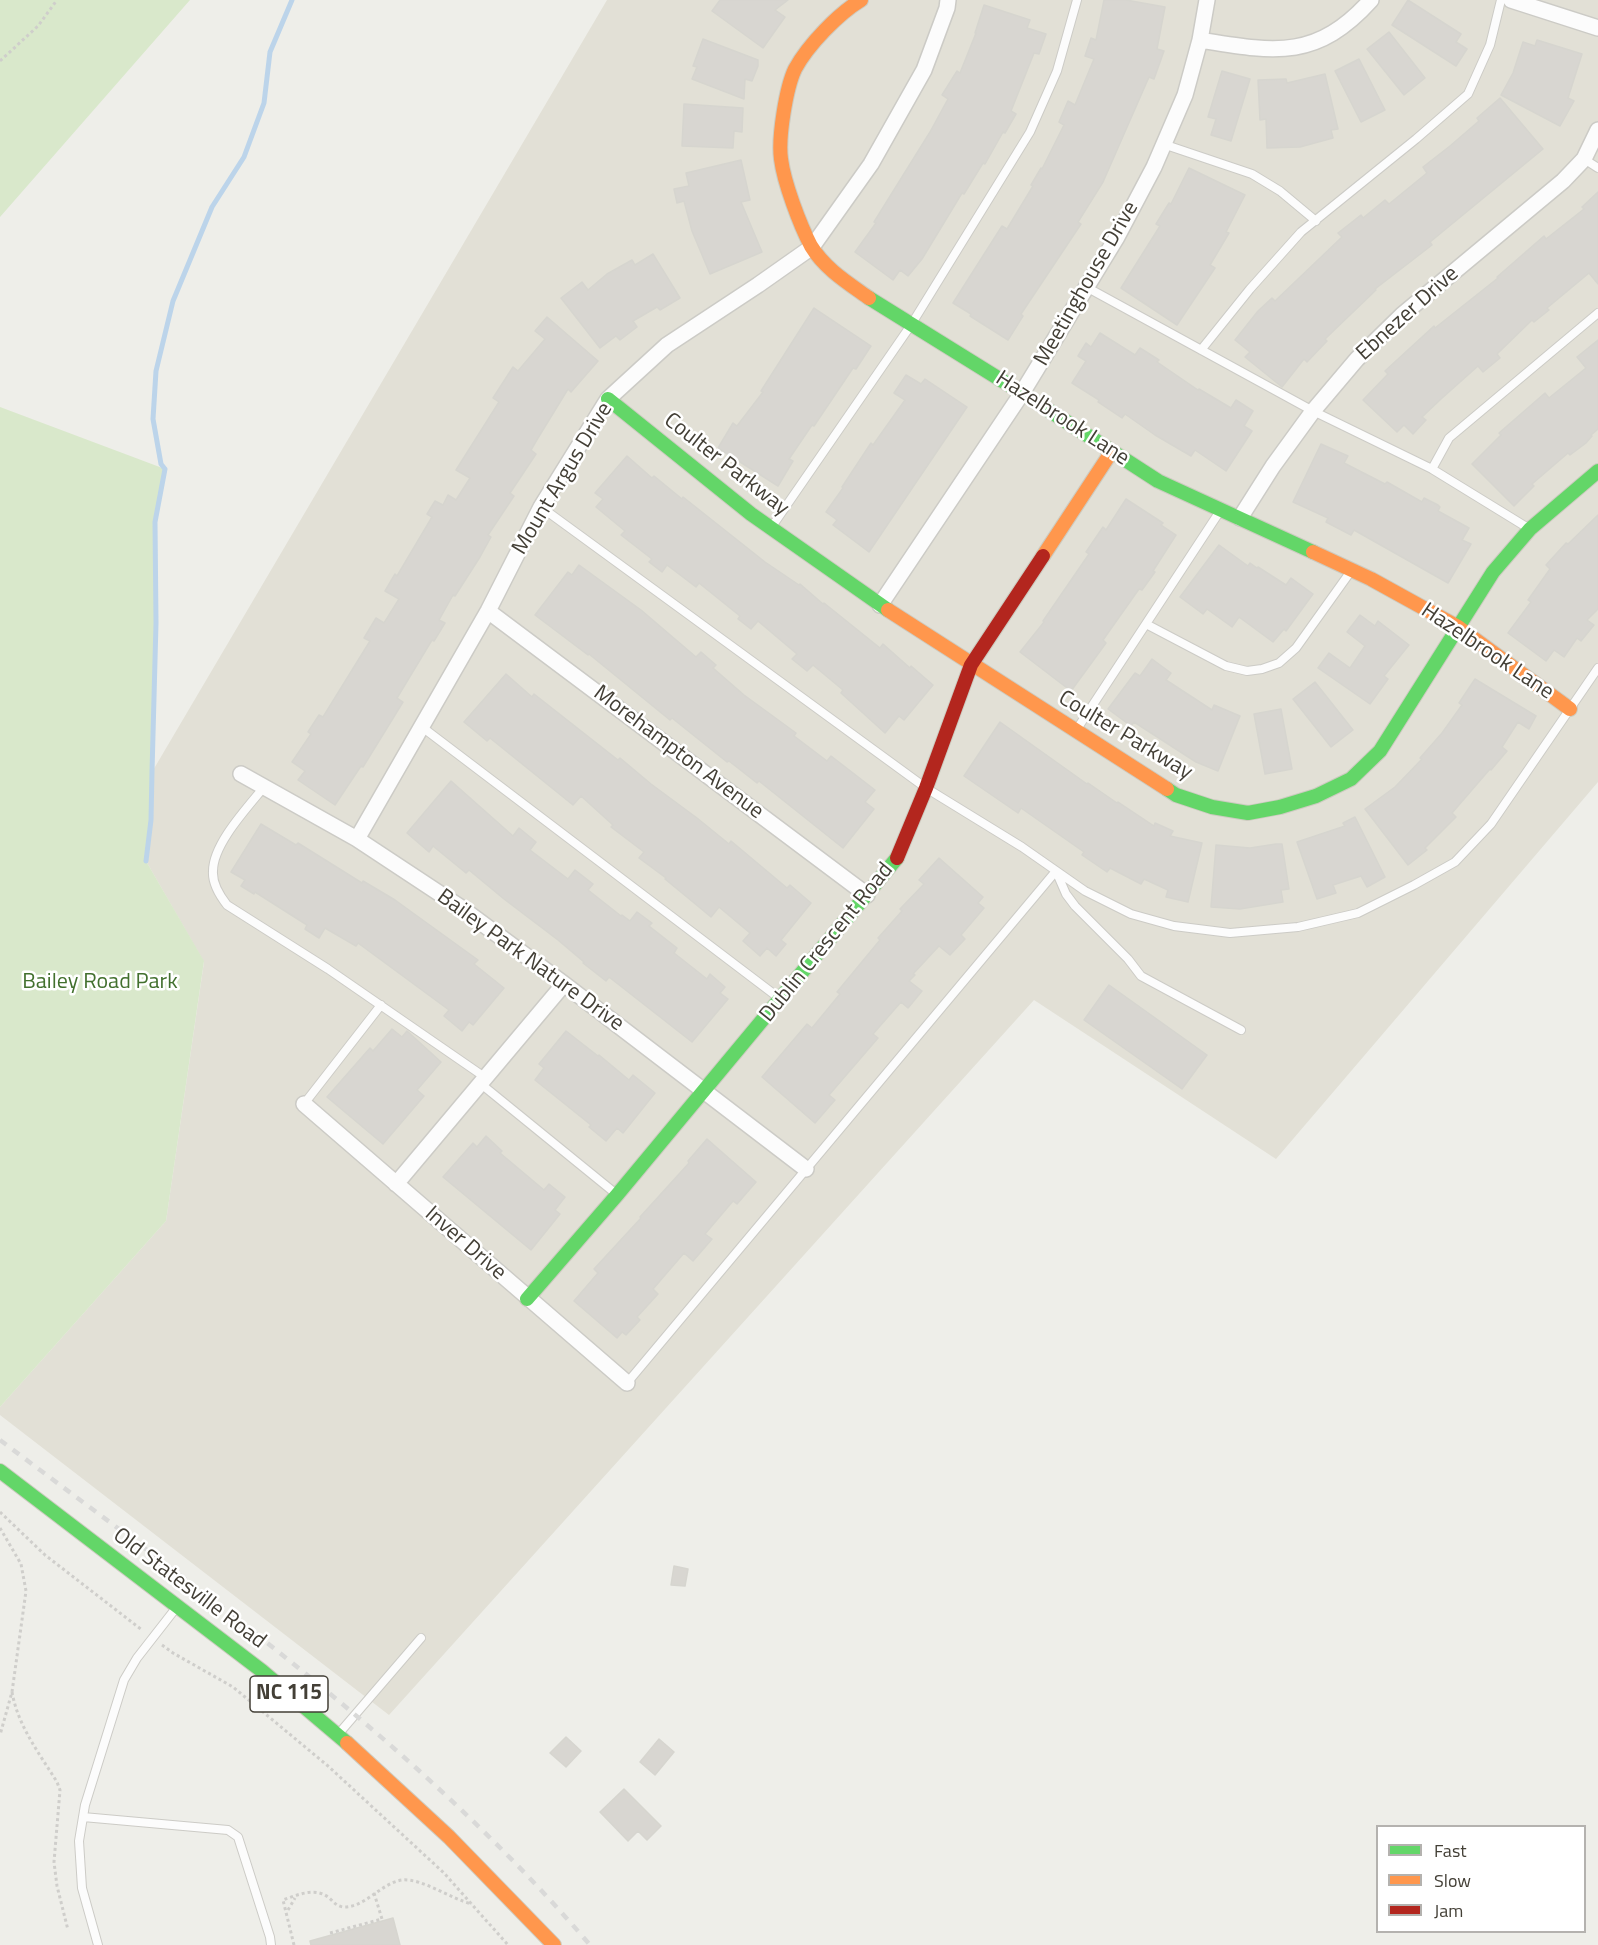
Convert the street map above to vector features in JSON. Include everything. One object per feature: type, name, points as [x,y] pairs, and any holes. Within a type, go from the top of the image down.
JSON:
[{"type":"street","name":"Hazelbrook Lane","points":[[861,0],[849,7],[820,35],[795,70],[783,113],[781,159],[794,207],[812,247],[835,274],[880,306],[1022,393],[1158,481],[1371,579],[1458,627],[1570,709]]},
{"type":"street","name":"Mount Argus Drive","points":[[357,839],[489,611],[541,507],[608,399],[667,345],[812,247],[871,164],[924,70],[948,0]]},
{"type":"street","name":"Meetinghouse Drive","points":[[880,605],[1022,393],[1117,237],[1154,167],[1185,95],[1200,40],[1207,0]]},
{"type":"street","points":[[1200,40],[1257,49],[1292,49],[1331,35],[1356,17],[1371,0]]},
{"type":"street","points":[[1511,0],[1598,28]]},
{"type":"street","name":"Ebnezer Drive","points":[[1240,518],[1273,466],[1313,411],[1357,359],[1402,315],[1563,181],[1584,159],[1598,130]]},
{"type":"street","name":"Coulter Parkway","points":[[608,399],[770,528],[971,665],[1176,795],[1212,807],[1248,813],[1280,807],[1316,796],[1351,779],[1380,751],[1493,573],[1530,529],[1598,471]]},
{"type":"street","name":"Dublin Crescent Road","points":[[527,1299],[617,1195],[895,862],[926,788],[971,665],[1112,450]]},
{"type":"street","name":"Morehampton Avenue","points":[[489,611],[867,895]]},
{"type":"street","name":"Bailey Park Nature Drive","points":[[241,774],[357,839],[460,908],[564,984],[806,1169]]},
{"type":"street","points":[[396,1184],[564,984]]},
{"type":"street","name":"Inver Drive","points":[[304,1104],[627,1383]]},
{"type":"street","name":"Old Statesville Road","points":[[0,1471],[262,1671],[338,1734],[449,1837],[554,1945]]},
{"type":"lane","points":[[770,528],[911,325],[1030,132],[1057,71],[1077,0]]},
{"type":"lane","points":[[1202,350],[1250,289],[1301,232],[1468,94],[1490,45],[1501,0]]},
{"type":"lane","points":[[1163,144],[1252,174],[1280,191],[1316,221]]},
{"type":"lane","points":[[1584,159],[1598,168]]},
{"type":"lane","points":[[1088,288],[1313,411],[1432,469],[1530,529]]},
{"type":"lane","points":[[1432,469],[1449,438],[1598,313]]},
{"type":"lane","points":[[541,507],[926,788],[1022,847],[1084,891],[1131,914],[1174,926],[1230,933],[1298,927],[1358,913],[1455,862],[1491,824],[1598,668]]},
{"type":"lane","points":[[1075,731],[1221,509]]},
{"type":"lane","points":[[1146,624],[1226,666],[1247,671],[1262,669],[1279,663],[1296,648],[1352,570]]},
{"type":"lane","points":[[422,726],[782,999]]},
{"type":"lane","points":[[264,787],[225,838],[216,857],[212,871],[220,896],[228,905],[381,1005],[484,1081],[617,1195]]},
{"type":"lane","points":[[1056,871],[1066,894],[1075,906],[1128,959],[1141,976],[1241,1030]]},
{"type":"lane","points":[[627,1383],[1056,871]]},
{"type":"lane","points":[[304,1104],[381,1005]]},
{"type":"lane","points":[[98,1945],[82,1888],[80,1841],[85,1804],[124,1680],[137,1658],[177,1606]]},
{"type":"lane","points":[[338,1734],[356,1716],[421,1638]]},
{"type":"lane","points":[[83,1817],[228,1830],[238,1837],[271,1945]]},
{"type":"path","points":[[0,61],[38,26],[57,0]]},
{"type":"path","points":[[0,1512],[45,1555],[136,1625]]},
{"type":"path","points":[[0,1528],[21,1564],[26,1591],[12,1692],[0,1735]]},
{"type":"path","points":[[162,1645],[233,1687],[328,1766],[416,1845],[508,1945]]},
{"type":"path","points":[[12,1692],[14,1703],[27,1734],[60,1790],[54,1862],[57,1887],[68,1929]]},
{"type":"path","points":[[294,1945],[283,1900],[298,1895],[323,1893],[335,1904],[346,1907],[360,1902],[394,1882],[412,1880],[459,1901],[472,1904]]},
{"type":"path","points":[[330,1934],[382,1919],[374,1893]]},
{"type":"path","points":[[288,1917],[290,1904],[298,1895]]},
{"type":"shaded area","points":[[607,0],[1598,0],[1598,782],[1276,1159],[1034,1000],[389,1715],[0,1415],[0,1407],[166,1221],[204,962],[146,861],[151,820],[152,772]]},
{"type":"green space","points":[[0,0],[190,0],[0,217]]},
{"type":"green space","name":"Bailey Road Park","points":[[0,407],[165,469],[155,522],[156,623],[151,820],[146,861],[204,961],[166,1221],[0,1407]]},
{"type":"building","points":[[720,0],[788,0],[775,10],[785,17],[763,48],[712,11]]},
{"type":"building","points":[[1104,0],[1126,0],[1165,7],[1157,49],[1164,51],[1154,79],[1149,77],[1103,182],[1078,222],[1081,224],[1021,314],[1023,316],[1008,340],[953,303],[1002,226],[1007,229],[1033,186],[1031,185],[1042,169],[1064,125],[1059,122],[1068,101],[1075,105],[1094,59],[1085,56],[1091,38],[1096,40]]},
{"type":"building","points":[[1408,0],[1461,34],[1456,42],[1467,49],[1456,66],[1392,25]]},
{"type":"building","points":[[984,5],[1030,20],[1027,28],[1046,34],[1039,54],[1034,53],[1011,111],[1016,114],[1005,133],[1003,132],[985,164],[983,163],[964,194],[962,193],[922,259],[908,276],[900,270],[893,280],[855,252],[876,223],[874,222],[948,99],[942,95],[957,71],[960,73]]},
{"type":"building","points":[[1389,32],[1425,78],[1404,95],[1367,49]]},
{"type":"building","points":[[703,39],[758,60],[752,81],[745,79],[744,99],[692,79],[697,67],[693,66]]},
{"type":"building","points":[[1537,40],[1582,54],[1568,98],[1574,101],[1560,126],[1501,95],[1513,73],[1523,42],[1535,46]]},
{"type":"building","points":[[1359,59],[1385,110],[1361,122],[1335,71]]},
{"type":"building","points":[[1222,71],[1250,79],[1231,141],[1211,135],[1216,119],[1208,117]]},
{"type":"building","points":[[1325,74],[1338,129],[1331,130],[1333,138],[1300,147],[1267,148],[1266,119],[1260,120],[1258,80],[1286,79],[1287,83]]},
{"type":"building","points":[[1500,98],[1543,149],[1430,242],[1432,245],[1375,289],[1325,339],[1327,341],[1307,362],[1304,359],[1282,387],[1245,357],[1250,352],[1235,340],[1258,311],[1272,298],[1275,301],[1342,237],[1338,233],[1361,215],[1363,218],[1385,200],[1389,204],[1427,173],[1423,167],[1479,121],[1477,118]]},
{"type":"building","points":[[684,104],[743,108],[742,132],[734,131],[733,148],[682,146]]},
{"type":"building","points":[[741,160],[750,200],[741,202],[762,252],[710,274],[692,231],[684,201],[677,203],[674,189],[689,186],[686,173]]},
{"type":"building","points":[[1189,168],[1245,195],[1226,232],[1229,233],[1210,265],[1215,268],[1177,325],[1121,288],[1160,226],[1156,224],[1169,203],[1171,204]]},
{"type":"building","points":[[1598,192],[1598,284],[1589,273],[1547,308],[1549,310],[1534,322],[1532,320],[1497,354],[1500,358],[1483,372],[1478,366],[1441,399],[1422,417],[1426,420],[1413,434],[1404,425],[1397,432],[1363,400],[1388,374],[1385,371],[1434,326],[1435,328],[1498,278],[1544,236],[1546,239],[1584,209],[1582,207]]},
{"type":"building","points":[[653,254],[680,298],[660,310],[657,307],[633,321],[637,327],[620,340],[616,336],[600,348],[561,298],[582,282],[588,290],[607,274],[632,260],[635,265]]},
{"type":"building","points":[[814,308],[871,346],[789,459],[793,461],[778,486],[718,448],[733,423],[737,426],[763,392],[761,391]]},
{"type":"building","points":[[547,317],[598,361],[571,392],[568,389],[538,438],[531,450],[536,454],[510,493],[514,496],[488,535],[491,537],[480,557],[455,596],[453,595],[439,620],[445,623],[397,698],[403,702],[363,767],[361,766],[335,805],[298,780],[305,771],[292,762],[311,734],[308,732],[319,715],[323,717],[370,641],[364,638],[376,618],[384,623],[399,599],[385,591],[395,574],[397,576],[432,517],[427,514],[435,501],[443,505],[448,495],[456,500],[470,478],[456,470],[499,402],[493,398],[513,367],[518,371],[545,339],[535,331]]},
{"type":"building","points":[[1100,333],[1135,355],[1140,348],[1198,390],[1231,408],[1236,400],[1253,411],[1244,426],[1252,431],[1226,471],[1195,450],[1191,456],[1125,414],[1122,418],[1072,383],[1086,361],[1078,356],[1086,343],[1091,347]]},
{"type":"building","points":[[1598,340],[1598,429],[1586,443],[1570,455],[1568,453],[1532,484],[1534,486],[1514,506],[1472,464],[1501,435],[1499,433],[1545,393],[1549,398],[1586,368],[1577,357]]},
{"type":"building","points":[[906,375],[921,384],[925,379],[967,407],[869,552],[833,525],[837,520],[826,512],[871,443],[873,445],[905,400],[894,393]]},
{"type":"building","points":[[1321,444],[1348,456],[1344,463],[1385,484],[1387,482],[1422,502],[1424,498],[1438,505],[1440,507],[1438,511],[1469,528],[1462,540],[1471,544],[1448,583],[1354,530],[1351,535],[1326,522],[1328,518],[1293,502]]},
{"type":"building","points":[[627,456],[652,478],[654,476],[682,499],[683,497],[765,562],[800,584],[880,648],[883,644],[933,685],[904,720],[899,716],[885,733],[841,693],[843,690],[813,665],[807,671],[792,659],[797,654],[758,621],[751,629],[738,619],[740,616],[699,583],[696,587],[667,565],[662,572],[649,562],[652,559],[621,535],[625,531],[596,507],[603,499],[595,493]]},
{"type":"building","points":[[1126,499],[1163,523],[1161,525],[1176,535],[1153,571],[1155,572],[1142,590],[1139,589],[1103,640],[1106,643],[1071,691],[1020,652],[1044,622],[1089,554],[1086,552],[1103,527],[1106,530]]},
{"type":"building","points":[[1598,515],[1598,609],[1587,620],[1594,625],[1581,641],[1577,638],[1564,657],[1554,650],[1546,661],[1508,633],[1531,602],[1528,600],[1550,569],[1546,565],[1566,543],[1568,544]]},
{"type":"building","points":[[1219,545],[1248,566],[1250,563],[1258,567],[1286,585],[1291,578],[1313,594],[1286,631],[1284,629],[1273,642],[1239,617],[1232,627],[1207,609],[1203,614],[1180,597]]},
{"type":"building","points":[[579,565],[641,610],[696,657],[701,652],[716,665],[713,668],[744,695],[796,733],[794,736],[827,761],[831,756],[875,790],[865,802],[874,809],[843,848],[759,781],[757,783],[729,761],[727,762],[672,718],[670,720],[589,654],[535,615],[568,572],[572,575]]},
{"type":"building","points":[[1360,615],[1375,626],[1378,621],[1409,645],[1384,676],[1388,679],[1370,704],[1318,668],[1329,653],[1350,668],[1365,646],[1347,632]]},
{"type":"building","points":[[1152,659],[1171,673],[1166,680],[1212,710],[1214,705],[1240,716],[1218,771],[1196,762],[1134,722],[1131,726],[1108,709],[1135,673],[1140,676]]},
{"type":"building","points":[[506,674],[532,697],[534,694],[729,844],[731,841],[787,888],[790,885],[811,903],[781,940],[786,944],[776,956],[767,948],[760,956],[743,941],[750,933],[719,907],[711,917],[639,858],[644,852],[611,827],[613,825],[581,796],[573,805],[490,738],[487,741],[464,722]]},
{"type":"building","points":[[1475,679],[1536,716],[1529,729],[1518,722],[1502,747],[1507,751],[1452,813],[1456,817],[1425,848],[1427,850],[1408,865],[1365,809],[1395,787],[1422,759],[1420,758],[1462,705],[1459,703]]},
{"type":"building","points":[[1315,682],[1353,730],[1331,747],[1293,699]]},
{"type":"building","points":[[1281,709],[1292,769],[1265,774],[1254,714]]},
{"type":"building","points":[[1000,722],[1117,803],[1154,826],[1155,823],[1173,831],[1170,836],[1202,843],[1188,902],[1166,897],[1168,890],[1144,879],[1141,884],[1110,868],[1107,872],[1082,855],[1084,852],[1021,808],[1018,813],[964,776]]},
{"type":"building","points":[[451,781],[513,836],[519,828],[536,842],[530,850],[568,879],[575,870],[593,884],[588,890],[630,921],[637,912],[652,923],[649,926],[677,948],[674,953],[707,979],[710,974],[725,987],[720,993],[728,999],[692,1042],[609,977],[606,981],[469,870],[466,873],[433,846],[429,852],[407,833]]},
{"type":"building","points":[[1355,817],[1385,877],[1367,887],[1361,876],[1333,885],[1336,893],[1317,899],[1297,842],[1345,826],[1343,823]]},
{"type":"building","points":[[261,824],[395,900],[478,960],[474,964],[504,988],[473,1025],[469,1022],[462,1031],[444,1016],[449,1010],[358,943],[356,946],[325,928],[319,938],[305,929],[307,925],[255,892],[254,894],[241,886],[245,880],[231,872]]},
{"type":"building","points":[[1282,844],[1289,889],[1281,890],[1283,902],[1240,909],[1211,907],[1216,845],[1250,848]]},
{"type":"building","points":[[939,858],[983,897],[978,903],[984,908],[961,935],[965,939],[950,955],[939,946],[913,974],[915,975],[909,981],[922,991],[908,1008],[901,1002],[873,1034],[878,1038],[829,1095],[835,1100],[815,1123],[762,1077],[807,1024],[812,1028],[840,994],[837,992],[880,940],[878,938],[902,911],[900,909],[924,884],[919,880]]},
{"type":"building","points":[[1109,985],[1207,1055],[1182,1089],[1084,1020]]},
{"type":"building","points":[[392,1029],[402,1037],[407,1031],[441,1062],[417,1090],[424,1096],[383,1144],[327,1097],[370,1048],[373,1051]]},
{"type":"building","points":[[566,1031],[629,1080],[633,1075],[655,1093],[623,1133],[617,1128],[606,1141],[589,1127],[591,1125],[535,1080],[544,1068],[539,1064]]},
{"type":"building","points":[[486,1136],[502,1151],[500,1153],[544,1190],[549,1184],[565,1197],[555,1210],[560,1214],[531,1250],[443,1177],[473,1143],[477,1147]]},
{"type":"building","points":[[707,1139],[756,1182],[737,1204],[733,1201],[705,1234],[712,1239],[693,1261],[684,1253],[653,1289],[658,1294],[637,1317],[640,1320],[626,1335],[622,1332],[617,1338],[574,1301],[598,1273],[594,1269],[689,1163],[688,1161]]},
{"type":"building","points":[[674,1566],[688,1569],[685,1586],[671,1585]]},
{"type":"building","points":[[566,1737],[581,1751],[566,1767],[550,1753]]},
{"type":"building","points":[[659,1739],[674,1752],[655,1775],[640,1762]]},
{"type":"building","points":[[624,1789],[661,1826],[647,1840],[638,1831],[628,1841],[600,1812]]},
{"type":"building","points":[[393,1918],[400,1945],[311,1945],[310,1941]]},
{"type":"waterway","points":[[146,861],[151,820],[156,623],[155,522],[165,469],[161,464],[153,419],[156,371],[173,301],[212,207],[244,157],[264,103],[270,52],[292,0]]},
{"type":"railway","points":[[0,1440],[233,1616],[383,1739],[455,1804],[525,1873],[590,1945]]},
{"type":"traffic: fast","points":[[869,298],[1158,481],[1313,552]]},
{"type":"traffic: fast","points":[[608,399],[751,514],[888,610]]},
{"type":"traffic: fast","points":[[1167,789],[1176,795],[1212,807],[1248,813],[1280,807],[1316,796],[1351,779],[1380,751],[1493,572],[1530,529],[1598,471]]},
{"type":"traffic: fast","points":[[527,1299],[617,1195],[897,858]]},
{"type":"traffic: fast","points":[[0,1471],[262,1671],[347,1743]]},
{"type":"traffic: slow","points":[[861,0],[824,31],[795,69],[786,100],[780,150],[789,192],[811,246],[830,269],[869,298]]},
{"type":"traffic: slow","points":[[1043,556],[1112,451]]},
{"type":"traffic: slow","points":[[1313,552],[1371,579],[1458,627],[1570,709]]},
{"type":"traffic: slow","points":[[888,610],[1167,789]]},
{"type":"traffic: slow","points":[[347,1743],[449,1837],[554,1945]]},
{"type":"traffic: jam","points":[[897,858],[926,788],[971,665],[1043,556]]}]
